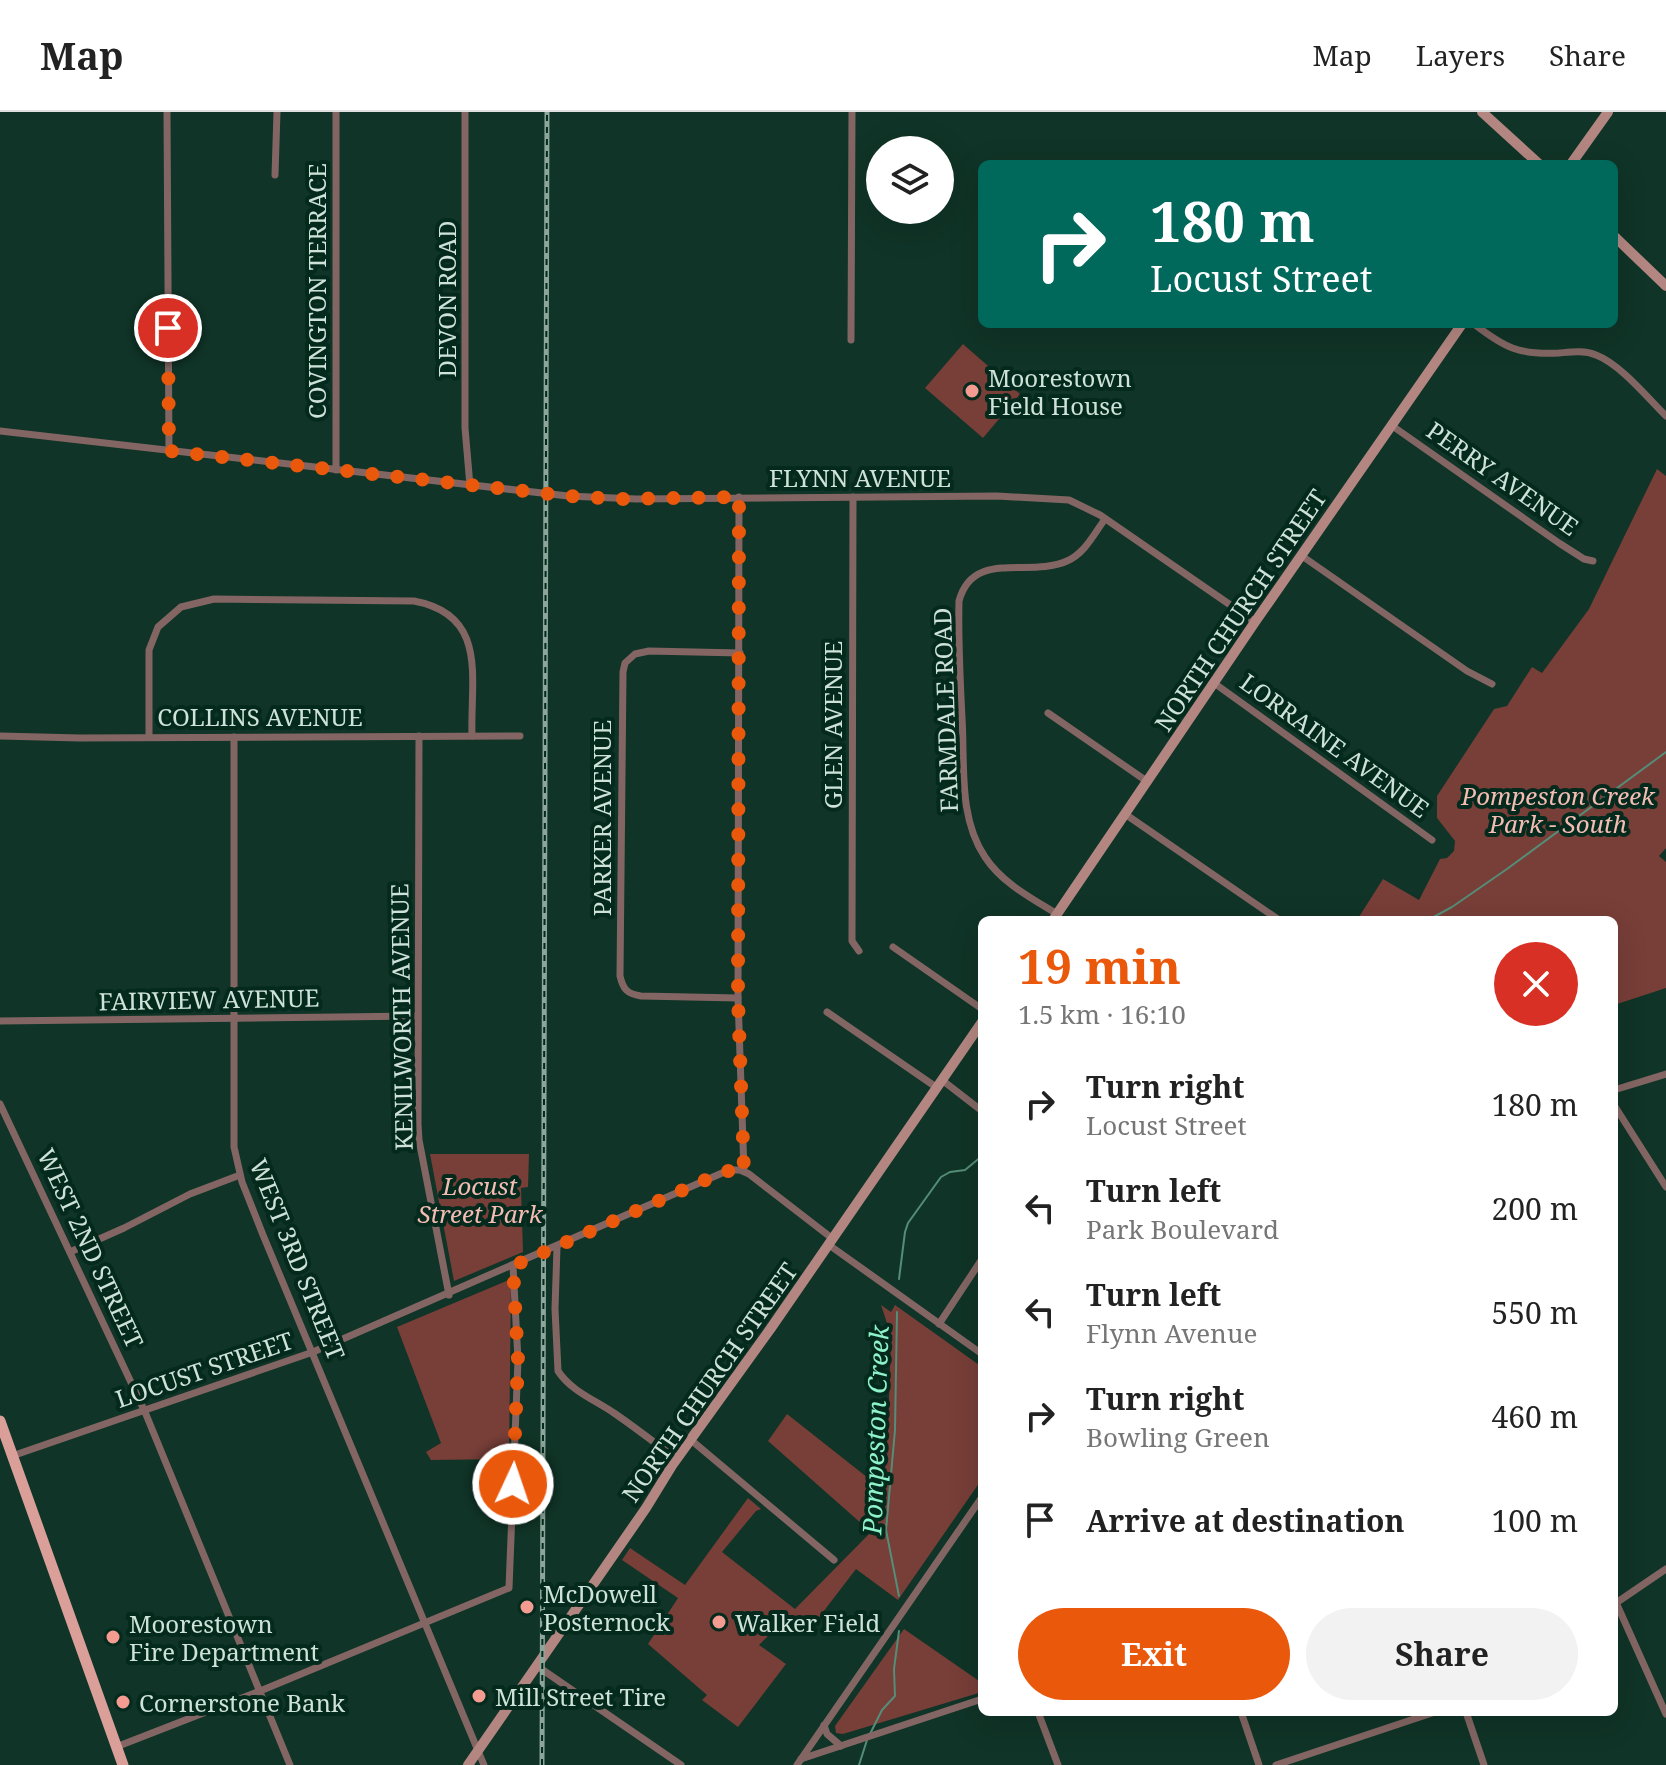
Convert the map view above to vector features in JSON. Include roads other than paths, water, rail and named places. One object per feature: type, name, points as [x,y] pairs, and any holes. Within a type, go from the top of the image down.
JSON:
[{"type":"main road","points":[[1482,112],[1535,160]]},
{"type":"main road","points":[[1574,160],[1608,112]]},
{"type":"main road","points":[[1618,240],[1666,286]]},
{"type":"main road","name":"NORTH CHURCH STREET","points":[[1056,916],[1459,328]]},
{"type":"main road","name":"NORTH CHURCH STREET","points":[[468,1765],[978,1028]]},
{"type":"main road","points":[[0,1421],[123,1765]]},
{"type":"street","points":[[167,112],[169,451]]},
{"type":"street","points":[[275,175],[277,112]]},
{"type":"street","name":"COVINGTON TERRACE","points":[[336,112],[336,470]]},
{"type":"street","name":"DEVON ROAD","points":[[465,112],[465,428],[470,486]]},
{"type":"street","points":[[851,340],[852,112]]},
{"type":"street","points":[[1480,328],[1515,351],[1598,355],[1615,367],[1666,416]]},
{"type":"street","name":"PERRY AVENUE","points":[[1391,425],[1568,549],[1593,561]]},
{"type":"street","name":"FLYNN AVENUE","points":[[0,431],[470,486],[602,498],[1061,499],[1078,502],[1105,519],[1255,622]]},
{"type":"street","points":[[739,497],[738,998],[744,1171],[831,1242],[978,1351]]},
{"type":"street","name":"GLEN AVENUE","points":[[853,497],[852,941],[859,951]]},
{"type":"street","name":"FARMDALE ROAD","points":[[1054,916],[994,868],[982,853],[971,827],[965,784],[959,601],[966,582],[980,572],[1069,560],[1085,548],[1105,519]]},
{"type":"street","points":[[1302,556],[1467,671],[1492,684]]},
{"type":"street","points":[[149,736],[148,659],[158,627],[189,603],[241,599],[397,600],[440,608],[460,626],[471,652],[472,736]]},
{"type":"street","name":"PARKER AVENUE","points":[[738,998],[633,995],[621,982],[622,692],[623,667],[635,654],[649,651],[740,653]]},
{"type":"street","name":"LORRAINE AVENUE","points":[[1214,683],[1432,840]]},
{"type":"street","points":[[1048,713],[1148,782]]},
{"type":"street","name":"COLLINS AVENUE","points":[[0,736],[520,736]]},
{"type":"street","name":"KENILWORTH AVENUE","points":[[419,736],[419,1140],[449,1295]]},
{"type":"street","name":"WEST 3RD STREET","points":[[234,737],[234,1147],[240,1175],[484,1765]]},
{"type":"street","points":[[1125,814],[1273,916]]},
{"type":"street","points":[[893,947],[978,1006]]},
{"type":"street","points":[[827,1012],[978,1108]]},
{"type":"street","name":"FAIRVIEW AVENUE","points":[[0,1021],[418,1016]]},
{"type":"street","points":[[1618,1089],[1666,1074]]},
{"type":"street","name":"WEST 2ND STREET","points":[[0,1104],[145,1412],[290,1765]]},
{"type":"street","points":[[1618,1111],[1666,1187]]},
{"type":"street","name":"LOCUST STREET","points":[[12,1456],[313,1352],[449,1295],[721,1173],[735,1169],[744,1171]]},
{"type":"street","points":[[70,1252],[190,1194],[240,1175]]},
{"type":"street","points":[[557,1247],[555,1309],[558,1371],[585,1395],[621,1417],[677,1459]]},
{"type":"street","points":[[939,1324],[978,1265]]},
{"type":"street","points":[[116,1747],[509,1588],[518,1360],[513,1266]]},
{"type":"street","points":[[691,1440],[834,1560]]},
{"type":"street","points":[[799,1762],[978,1503]]},
{"type":"street","points":[[1618,1598],[1666,1569]]},
{"type":"street","points":[[1618,1607],[1666,1714]]},
{"type":"street","points":[[537,1666],[681,1765]]},
{"type":"street","points":[[799,1762],[978,1700]]},
{"type":"street","points":[[1040,1716],[1058,1765]]},
{"type":"street","points":[[1242,1716],[1259,1765]]},
{"type":"street","points":[[1276,1765],[1423,1716]]},
{"type":"street","points":[[1467,1716],[1484,1765]]},
{"type":"street","points":[[824,1725],[827,1734],[841,1746]]},
{"type":"waterway","name":"Pompeston Creek","points":[[1435,916],[1507,869],[1666,752]]},
{"type":"waterway","name":"Pompeston Creek","points":[[899,1279],[908,1223],[941,1177],[965,1170],[978,1159]]},
{"type":"waterway","name":"Pompeston Creek","points":[[897,1312],[895,1430],[886,1530],[899,1596]]},
{"type":"waterway","name":"Pompeston Creek","points":[[870,1734],[882,1710],[895,1696],[894,1669],[899,1631]]},
{"type":"waterway","name":"Pompeston Creek","points":[[859,1765],[867,1740]]},
{"type":"railway","points":[[542,1765],[547,112]]},
{"type":"place","name":"Moorestown Field House","points":[[972,391]]},
{"type":"place","name":"McDowell Posternock","points":[[527,1607]]},
{"type":"place","name":"Walker Field","points":[[719,1622]]},
{"type":"place","name":"Moorestown Fire Department","points":[[113,1637]]},
{"type":"place","name":"Mill Street Tire","points":[[479,1696]]},
{"type":"place","name":"Cornerstone Bank","points":[[123,1702]]},
{"type":"park label","name":"Pompeston Creek Park - South","points":[[1558,809]]},
{"type":"park label","name":"Locust Street Park","points":[[480,1199]]}]
